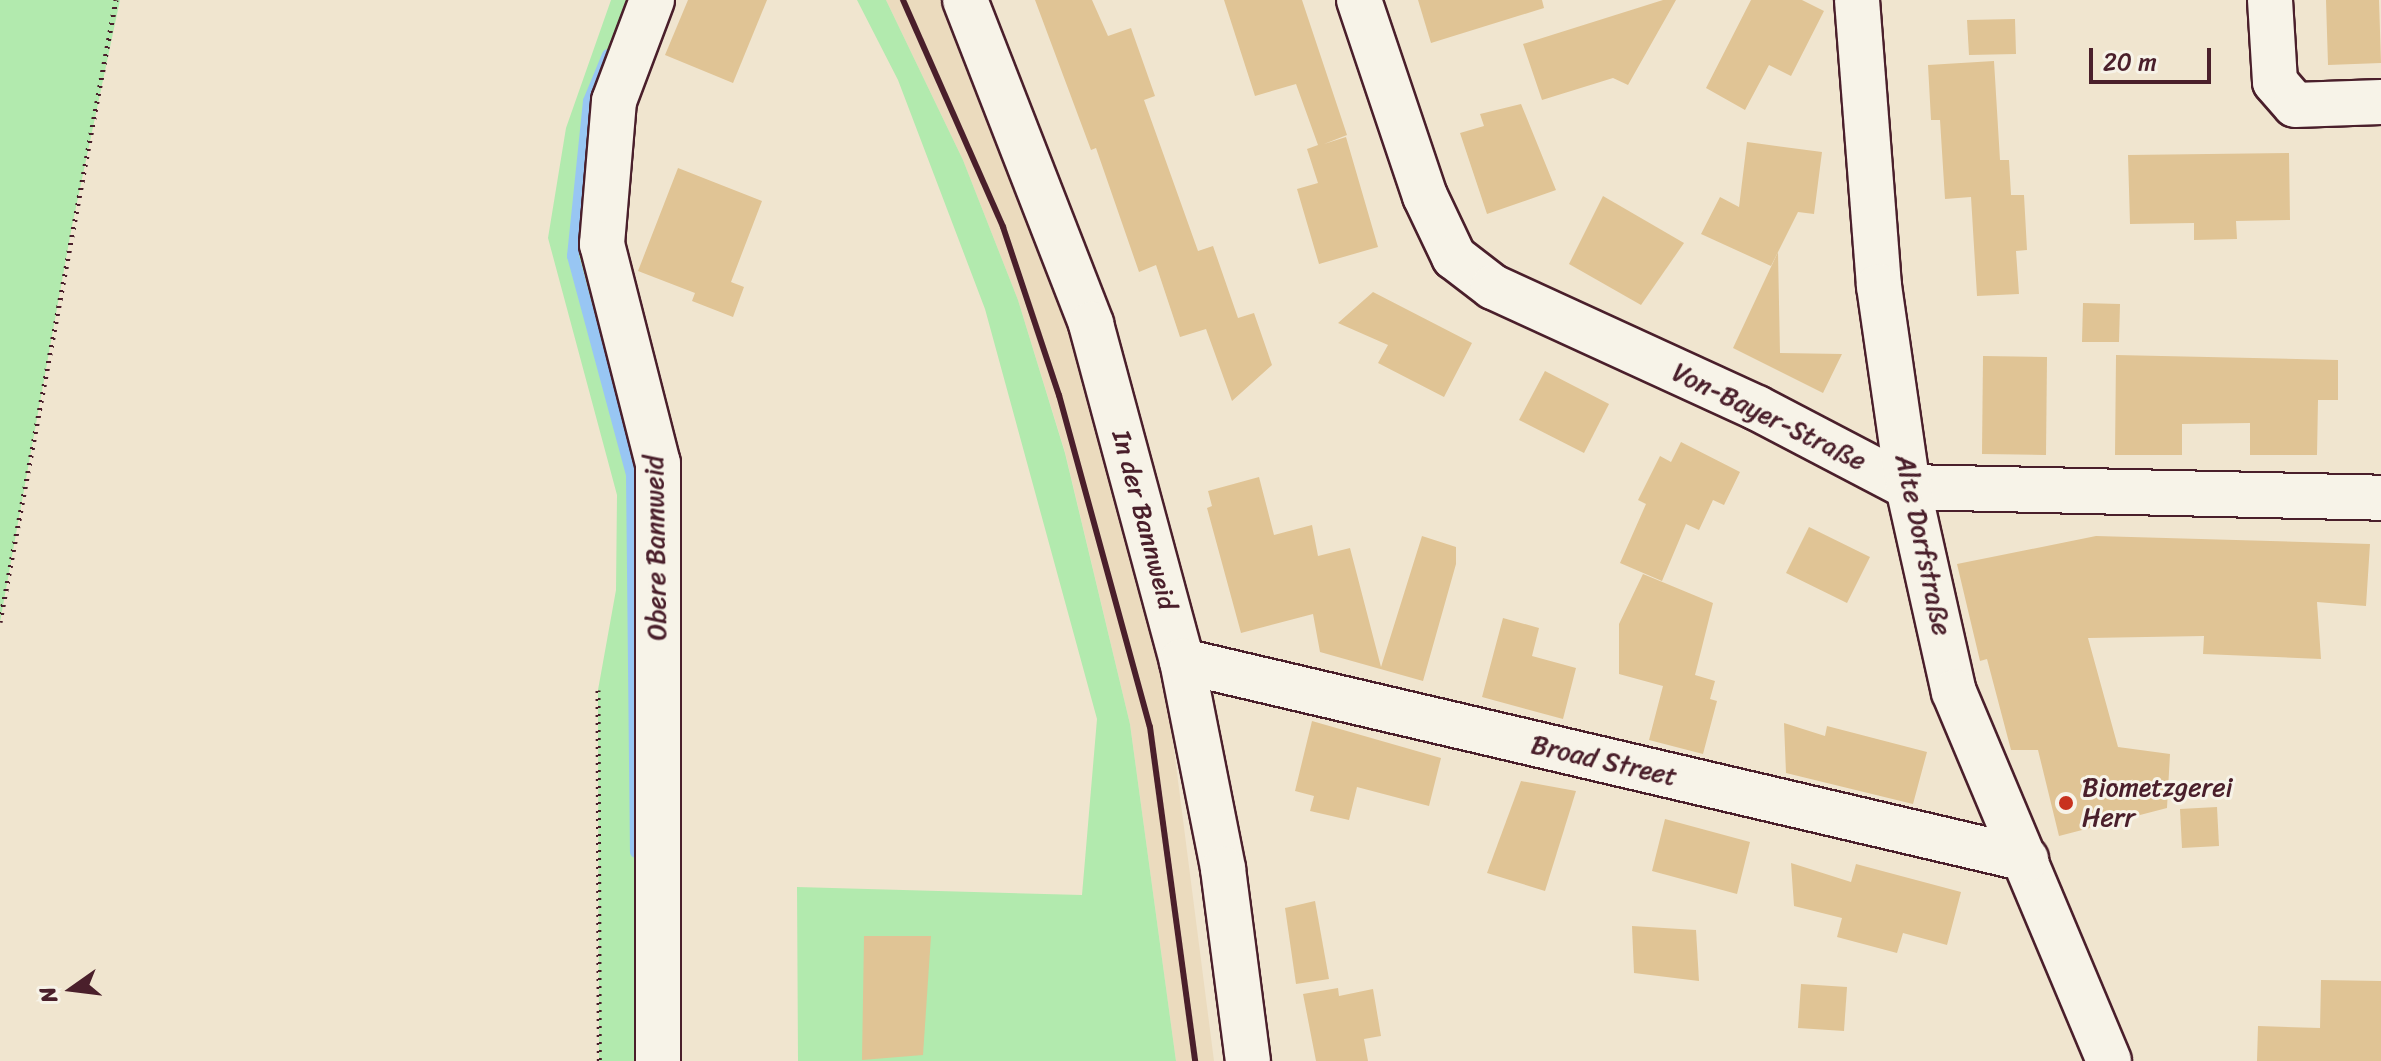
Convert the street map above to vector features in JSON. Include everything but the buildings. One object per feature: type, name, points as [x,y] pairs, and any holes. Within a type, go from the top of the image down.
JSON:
[{"type":"street","name":"Obere Bannweid","points":[[652,0],[614,101],[602,244],[658,463],[658,1061]]},
{"type":"street","name":"In der Bannweid","points":[[965,0],[1091,324],[1182,661],[1223,869],[1248,1061]]},
{"type":"street","name":"Von-Bayer-Straße","points":[[1359,0],[1425,196],[1454,257],[1493,287],[1757,408],[1908,487],[2381,498]]},
{"type":"street","name":"Alte Dorfstraße","points":[[1857,0],[1879,286],[1908,487],[1954,692],[2109,1061]]},
{"type":"street","points":[[2270,0],[2275,82],[2295,105],[2381,102]]},
{"type":"street","name":"Broad Street","points":[[1182,661],[2026,859]]},
{"type":"path","points":[[0,622],[116,0]]},
{"type":"path","points":[[598,690],[599,1061]]},
{"type":"shaded area","points":[[886,0],[945,0],[1072,328],[1163,664],[1214,1061],[1176,1061],[1130,724],[1065,452],[1018,300],[963,160]]},
{"type":"green space","points":[[0,0],[120,0],[72,226],[0,622]]},
{"type":"green space","points":[[611,0],[652,0],[602,244],[658,463],[658,1061],[599,1061],[598,690],[616,590],[617,495],[548,238],[566,128]]},
{"type":"green space","points":[[857,0],[886,0],[963,160],[1018,300],[1065,453],[1130,724],[1176,1061],[798,1061],[797,887],[1082,895],[1097,719],[985,309],[898,80]]},
{"type":"waterway","points":[[608,55],[589,101],[573,256],[632,475],[636,852]]},
{"type":"railway","points":[[903,0],[1003,227],[1059,395],[1150,727],[1195,1061]]},
{"type":"place","name":"Biometzgerei Herr","points":[[2066,803]]}]
